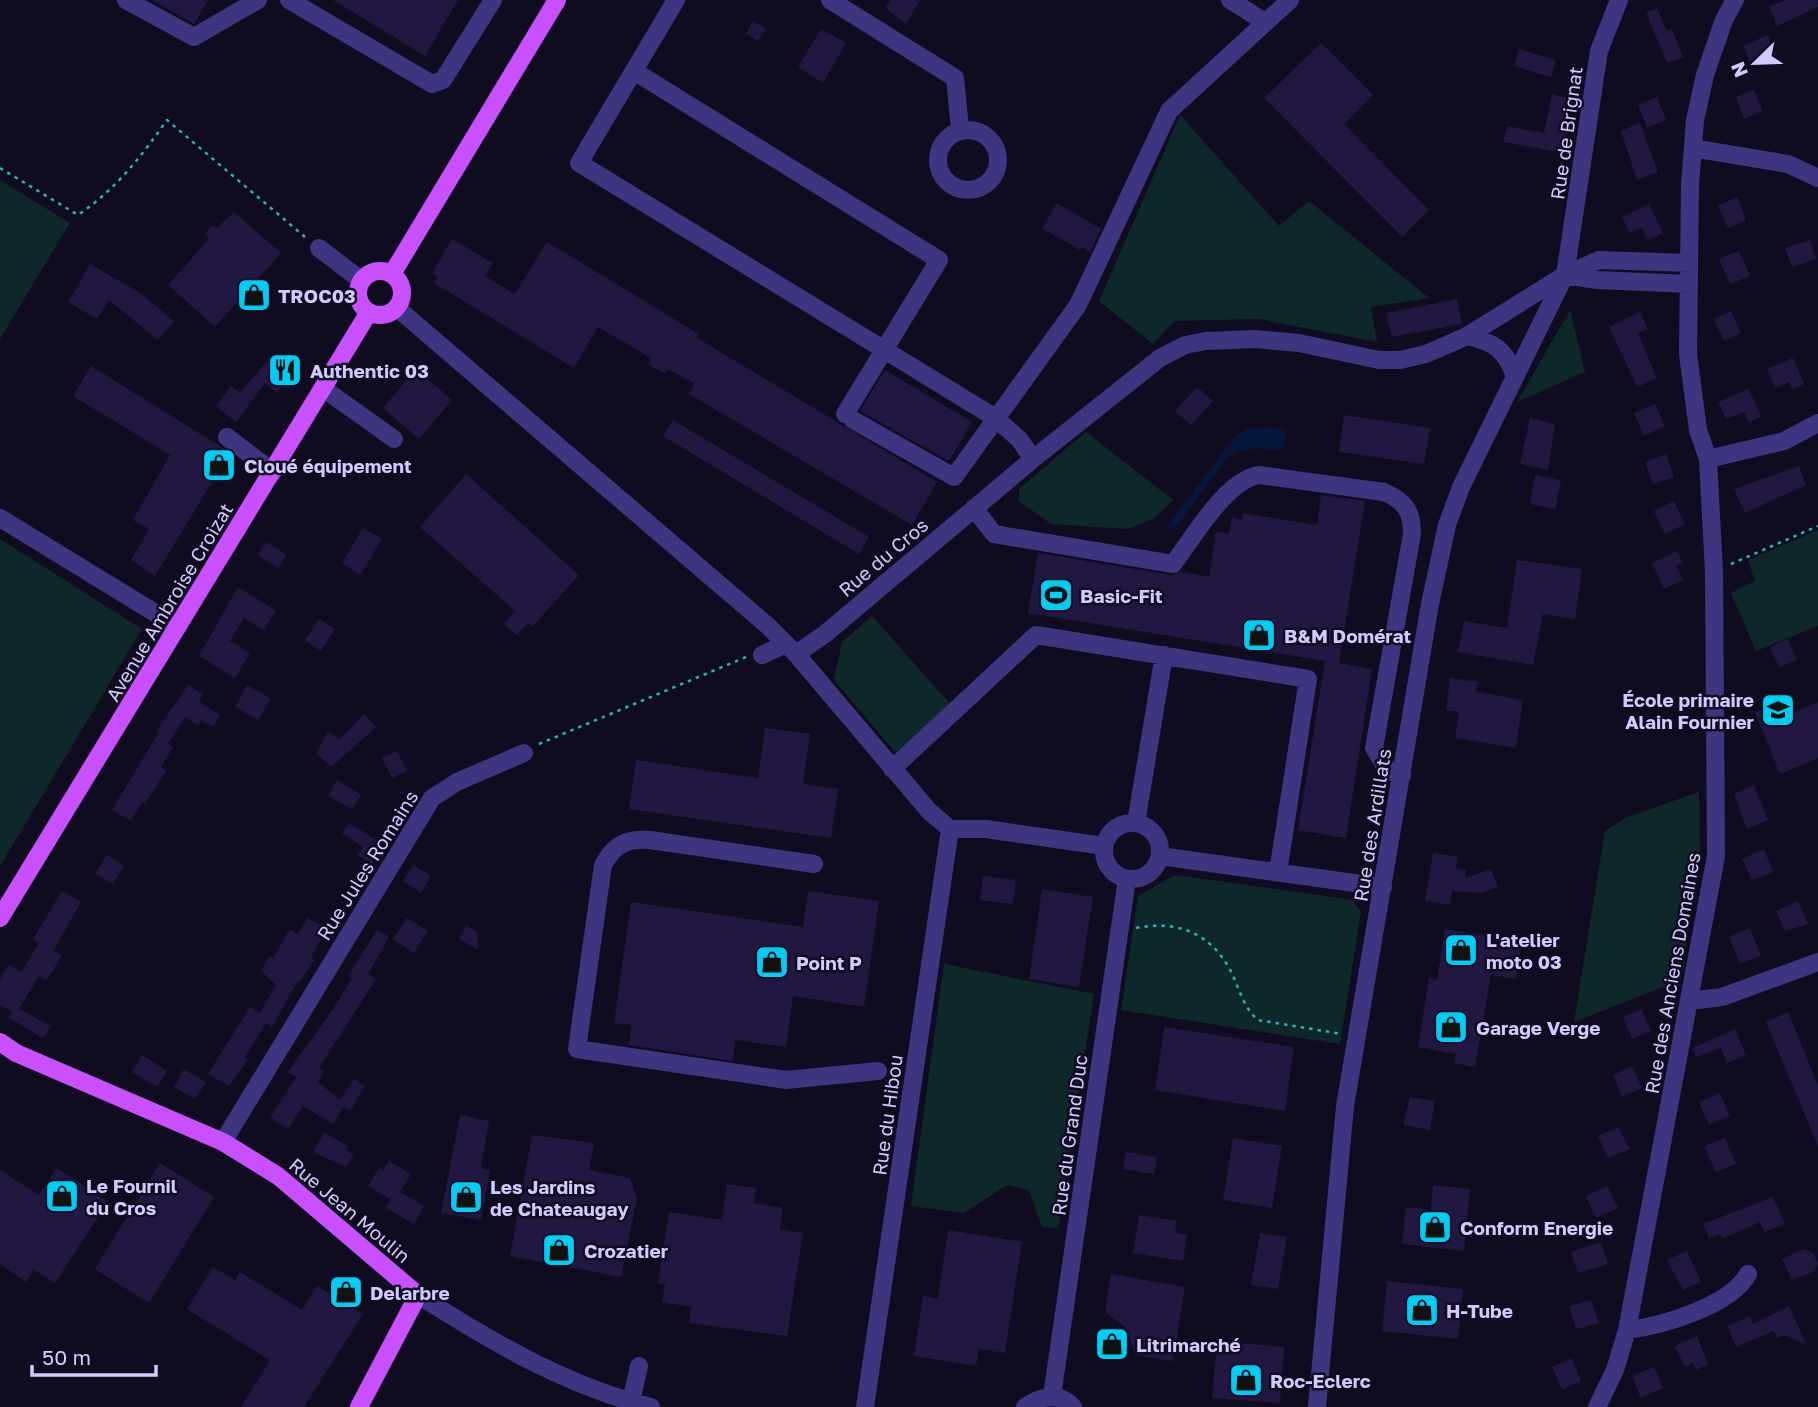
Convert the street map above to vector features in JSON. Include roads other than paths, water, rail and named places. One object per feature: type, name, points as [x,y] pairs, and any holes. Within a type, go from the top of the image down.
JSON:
[{"type":"main road","points":[[392,274],[557,0]]},
{"type":"main road","points":[[379,271],[392,274],[402,290],[397,309],[384,315],[369,312],[358,295],[362,281],[379,271]]},
{"type":"main road","name":"Avenue Ambroise Croizat","points":[[0,931],[3,915],[369,312]]},
{"type":"main road","name":"Rue Jean Moulin","points":[[0,1042],[8,1052],[223,1142],[278,1176],[418,1295]]},
{"type":"main road","points":[[359,1407],[418,1295]]},
{"type":"street","points":[[126,0],[194,37],[258,0]]},
{"type":"street","points":[[289,0],[432,84],[443,80],[493,0]]},
{"type":"street","points":[[677,0],[579,163],[994,417],[1019,439],[1033,459]]},
{"type":"street","points":[[830,0],[955,78],[960,130]]},
{"type":"street","points":[[1230,0],[1265,22]]},
{"type":"street","points":[[634,71],[939,260],[884,351],[849,417],[954,477],[994,417],[1078,304],[1169,110],[1290,0]]},
{"type":"street","name":"Rue de Brignat","points":[[1565,275],[1598,61],[1619,0]]},
{"type":"street","name":"Rue des Anciens Domaines","points":[[1597,1407],[1615,1370],[1627,1330],[1716,856],[1706,690],[1714,572],[1708,459],[1698,430],[1688,354],[1689,263],[1693,148],[1705,75],[1724,20],[1735,0]]},
{"type":"street","points":[[1693,148],[1788,164],[1818,178]]},
{"type":"street","points":[[318,248],[362,281]]},
{"type":"street","name":"Rue du Cros","points":[[791,649],[825,634],[1033,459],[1160,358],[1185,345],[1206,341],[1266,340],[1299,343],[1379,360],[1426,354],[1467,336],[1565,275],[1599,260],[1689,263]]},
{"type":"street","points":[[1565,275],[1597,280],[1689,284]]},
{"type":"street","name":"Rue des Ardillats","points":[[1317,1407],[1332,1225],[1357,1037],[1430,604],[1447,525],[1461,488],[1565,275]]},
{"type":"street","points":[[397,309],[791,649],[929,811],[950,829],[986,829],[1104,846]]},
{"type":"street","points":[[1467,336],[1499,347],[1508,357],[1515,376]]},
{"type":"street","points":[[324,389],[394,439]]},
{"type":"street","points":[[1708,459],[1784,441],[1818,423]]},
{"type":"street","points":[[227,437],[273,472]]},
{"type":"street","points":[[974,508],[994,534],[1173,564],[1225,497],[1247,477],[1259,475],[1384,492],[1400,499],[1412,519],[1412,534],[1374,748],[1388,771],[1402,775]]},
{"type":"street","points":[[0,518],[178,627]]},
{"type":"street","points":[[892,769],[1037,635],[1308,679],[1278,872]]},
{"type":"street","points":[[762,655],[791,649]]},
{"type":"street","points":[[1136,823],[1164,655]]},
{"type":"street","name":"Rue Jules Romains","points":[[223,1142],[432,798],[457,782],[524,753]]},
{"type":"street","points":[[1136,823],[1152,830],[1160,846],[1160,856],[1152,872],[1145,877],[1127,879],[1119,876],[1107,864],[1104,846],[1107,838],[1119,826],[1136,823]]},
{"type":"street","name":"Rue du Hibou","points":[[865,1407],[950,829]]},
{"type":"street","points":[[814,864],[650,840],[636,839],[618,845],[603,866],[576,1049],[786,1080],[878,1071]]},
{"type":"street","points":[[1160,856],[1383,887]]},
{"type":"street","name":"Rue du Grand Duc","points":[[1052,1396],[1127,879]]},
{"type":"street","points":[[1690,1001],[1722,997],[1818,962]]},
{"type":"street","points":[[1627,1330],[1666,1323],[1734,1293],[1748,1274]]},
{"type":"street","name":"Rue Jean Moulin","points":[[418,1295],[509,1351],[557,1375],[651,1407]]},
{"type":"street","points":[[631,1402],[639,1366]]},
{"type":"street","points":[[1025,1407],[1038,1398],[1052,1396],[1073,1407]]},
{"type":"water","points":[[1273,427],[1287,430],[1283,450],[1247,449],[1227,458],[1174,530],[1166,527],[1236,435],[1250,428]]},
{"type":"place","name":"TROC03","points":[[254,295]]},
{"type":"place","name":"Authentic 03","points":[[285,370]]},
{"type":"place","name":"Cloué équipement","points":[[219,465]]},
{"type":"place","name":"Basic-Fit","points":[[1056,595]]},
{"type":"place","name":"B&M Domérat","points":[[1259,635]]},
{"type":"place","name":"École primaire Alain Fournier","points":[[1778,710]]},
{"type":"place","name":"L'atelier moto 03","points":[[1461,950]]},
{"type":"place","name":"Point P","points":[[772,962]]},
{"type":"place","name":"Garage Verge","points":[[1451,1027]]},
{"type":"place","name":"Le Fournil du Cros","points":[[62,1196]]},
{"type":"place","name":"Les Jardins de Chateaugay","points":[[466,1197]]},
{"type":"place","name":"Conform Energie","points":[[1435,1227]]},
{"type":"place","name":"Crozatier","points":[[559,1250]]},
{"type":"place","name":"Delarbre","points":[[346,1292]]},
{"type":"place","name":"H-Tube","points":[[1422,1310]]},
{"type":"place","name":"Litrimarché","points":[[1112,1344]]},
{"type":"place","name":"Roc-Eclerc","points":[[1246,1380]]}]
